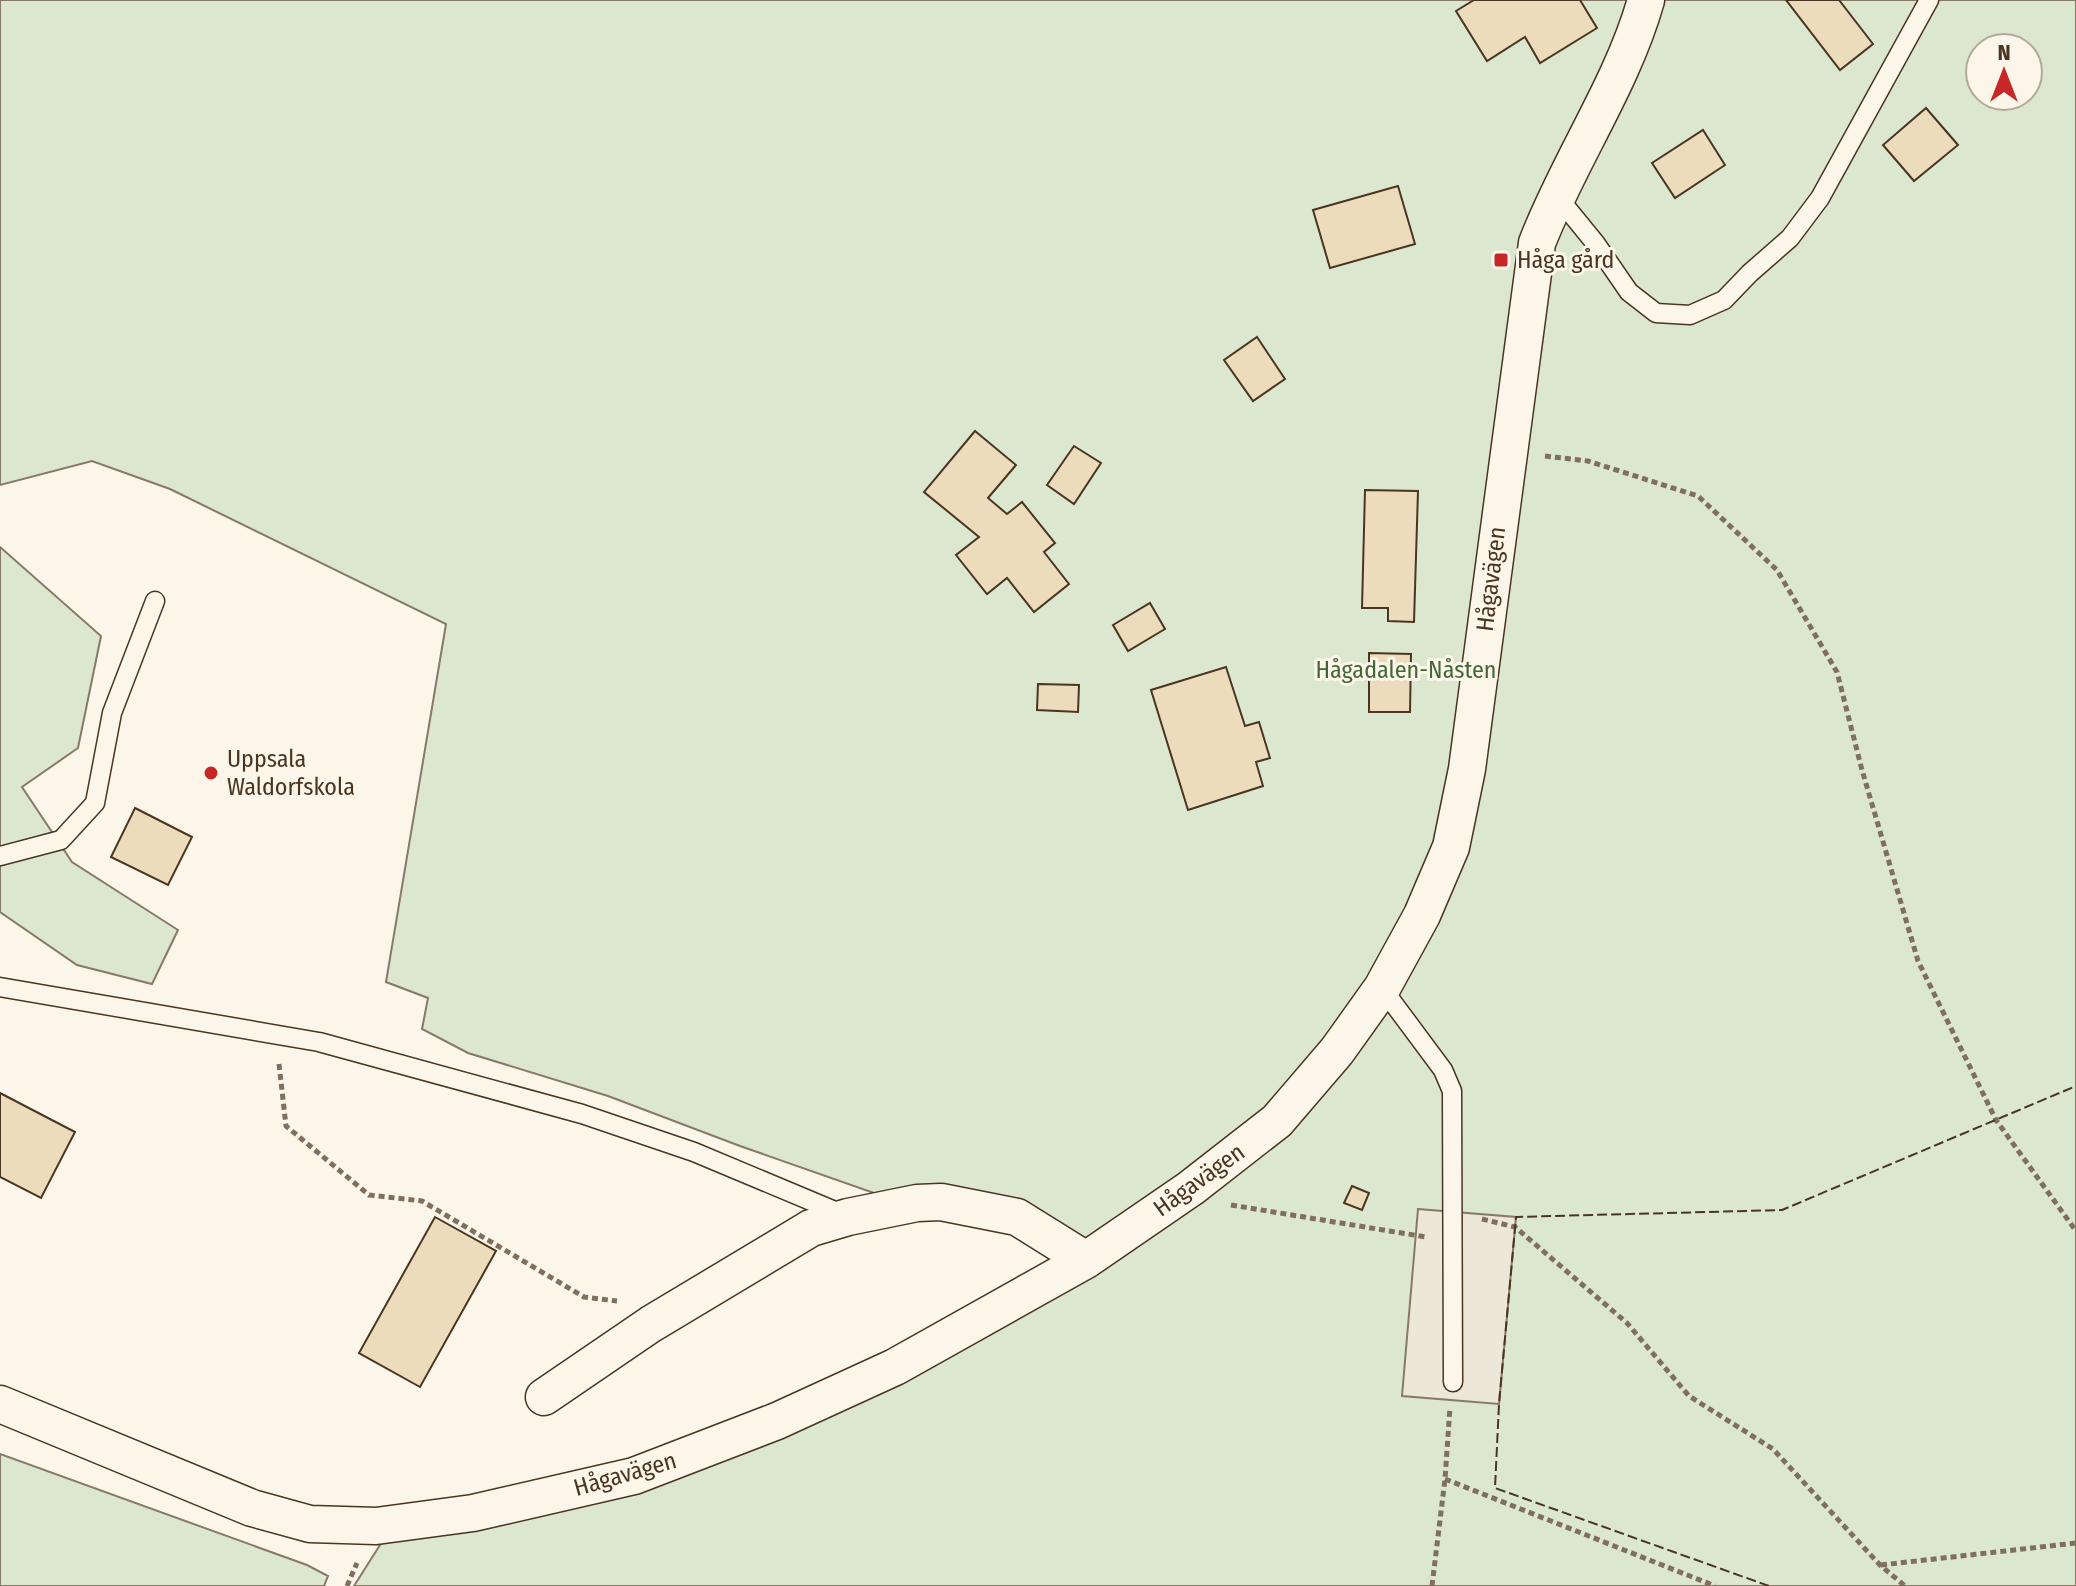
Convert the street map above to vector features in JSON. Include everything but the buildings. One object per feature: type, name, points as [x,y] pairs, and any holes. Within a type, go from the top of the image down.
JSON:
[{"type":"street","name":"Hågavägen","points":[[0,1404],[252,1508],[310,1524],[390,1524],[473,1513],[634,1476],[777,1421],[895,1367],[1086,1260],[1178,1197],[1277,1121],[1337,1051],[1382,988],[1422,915],[1451,847],[1467,769],[1537,243],[1556,195],[1636,36],[1646,0]]},
{"type":"street","points":[[544,1397],[678,1307],[811,1228],[848,1217],[917,1203],[941,1202],[1017,1217],[1086,1260]]},
{"type":"lane","points":[[1556,195],[1596,244],[1629,292],[1656,313],[1690,315],[1724,300],[1790,238],[1820,198],[1929,0]]},
{"type":"lane","points":[[0,856],[61,840],[95,803],[112,713],[155,601]]},
{"type":"lane","points":[[0,987],[319,1042],[582,1114],[694,1152],[848,1217]]},
{"type":"lane","points":[[1382,988],[1436,1059],[1452,1091],[1453,1382]]},
{"type":"path","points":[[1508,451],[1588,461],[1698,496],[1777,570],[1837,672],[1918,961],[1996,1120],[2076,1231]]},
{"type":"path","points":[[281,1036],[279,1074],[286,1126],[369,1195],[422,1201],[584,1297],[678,1307]]},
{"type":"path","points":[[1178,1197],[1453,1242]]},
{"type":"path","points":[[1515,1227],[1627,1323],[1689,1396],[1773,1449],[1880,1565],[1905,1586]]},
{"type":"path","points":[[1432,1586],[1453,1382]]},
{"type":"path","points":[[1445,1479],[1715,1586]]},
{"type":"path","points":[[1880,1565],[2076,1543]]},
{"type":"green space","name":"Hågadalen-Nåsten","points":[[0,0],[2076,0],[2076,1586],[354,1586],[385,1537],[724,1451],[1081,1258],[1043,1233],[911,1206],[608,1096],[468,1053],[422,1029],[428,998],[386,982],[446,624],[170,489],[92,461],[0,485]]},
{"type":"green space","points":[[0,547],[101,636],[78,748],[22,787],[72,862],[178,930],[152,984],[77,965],[0,912]]},
{"type":"green space","points":[[0,1454],[307,1565],[328,1576],[324,1586],[0,1586]]},
{"type":"shaded area","points":[[1418,1209],[1516,1217],[1499,1404],[1402,1396]]},
{"type":"fence","points":[[1769,1586],[1495,1488],[1499,1404],[1516,1217],[1782,1210],[2076,1086]]},
{"type":"place","name":"Håga gård","points":[[1501,260]]},
{"type":"place","name":"Uppsala Waldorfskola","points":[[211,773]]}]
